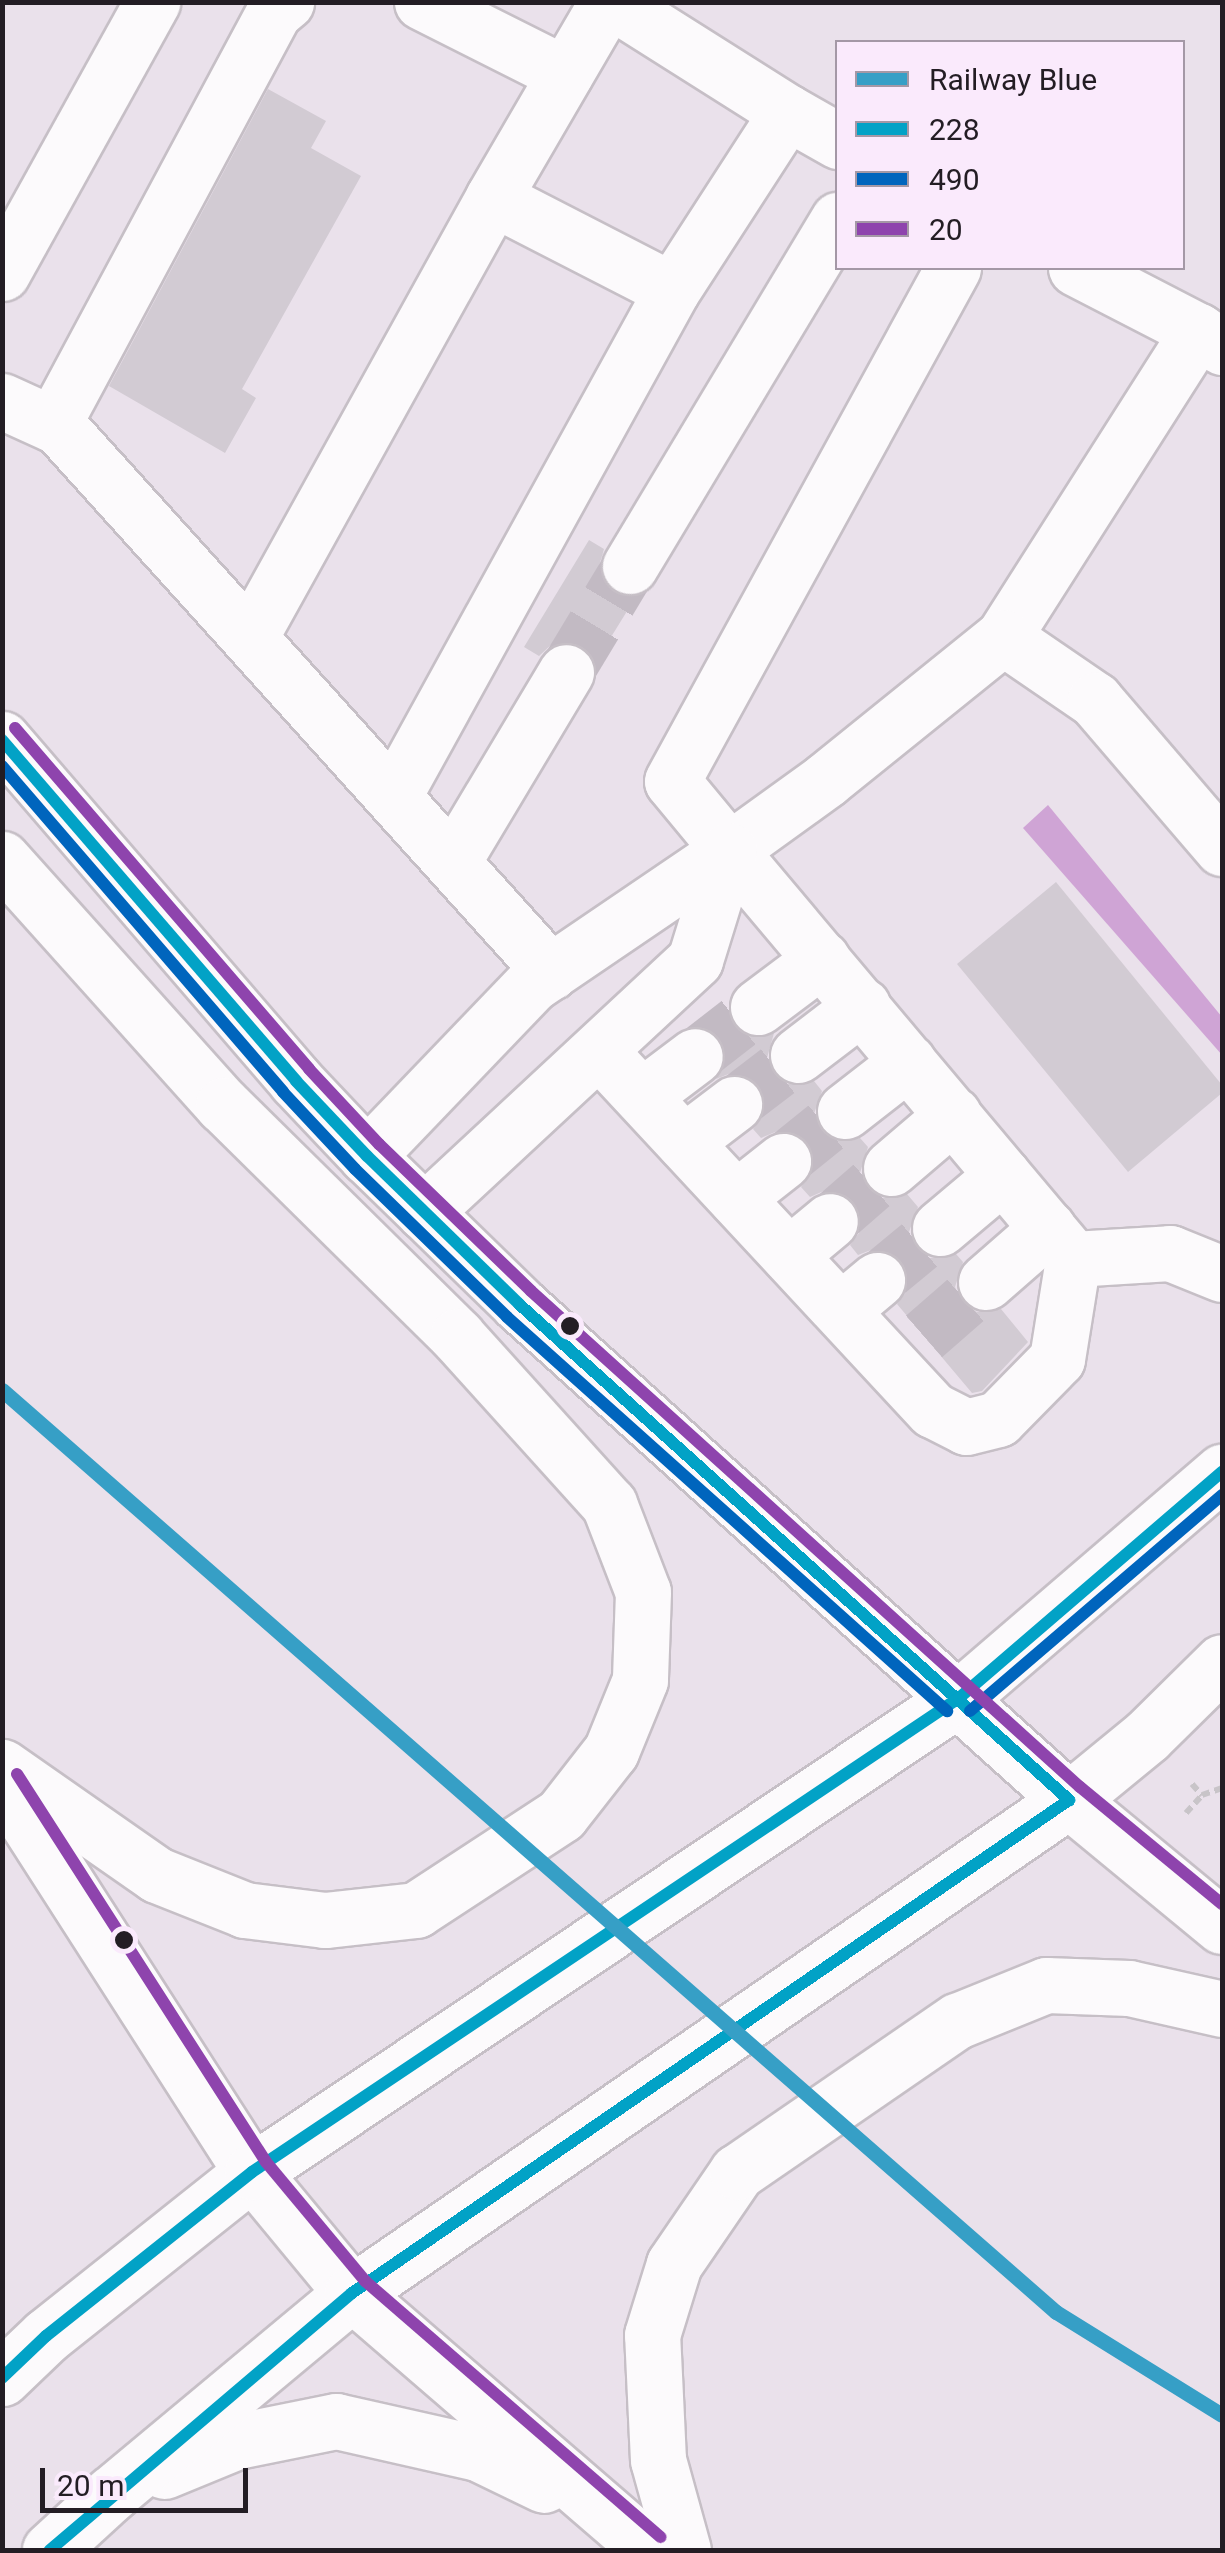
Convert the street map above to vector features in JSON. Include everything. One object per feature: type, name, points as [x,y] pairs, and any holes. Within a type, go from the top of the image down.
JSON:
[{"type":"main road","points":[[2,273],[152,2]]},
{"type":"main road","points":[[52,424],[274,12],[286,2]]},
{"type":"main road","points":[[422,2],[565,74]]},
{"type":"main road","points":[[250,637],[493,198],[610,2],[835,139]]},
{"type":"main road","points":[[394,795],[672,290],[786,112]]},
{"type":"main road","points":[[493,198],[672,290]]},
{"type":"main road","points":[[630,566],[835,225]]},
{"type":"main road","points":[[600,1052],[788,1256],[858,1294],[907,1350],[933,1410],[966,1427],[998,1419],[1057,1359],[1060,1243],[672,782],[952,270]]},
{"type":"main road","points":[[367,1156],[532,984],[826,780],[1003,637],[1210,339],[1080,270]]},
{"type":"main road","points":[[2,400],[52,424],[394,795],[551,972]]},
{"type":"main road","points":[[1003,637],[1095,700],[1222,848]]},
{"type":"main road","points":[[453,861],[566,672]]},
{"type":"main road","points":[[2,739],[296,1081],[424,1212],[545,1328],[1069,1800],[1222,1926]]},
{"type":"main road","points":[[424,1212],[696,960],[730,850]]},
{"type":"main road","points":[[2,859],[223,1106],[457,1336],[609,1504],[643,1592],[640,1680],[611,1751],[561,1814],[416,1910],[325,1920],[245,1910],[157,1874],[2,1767]]},
{"type":"main road","points":[[758,1008],[822,959]]},
{"type":"main road","points":[[798,1055],[862,1006]]},
{"type":"main road","points":[[642,1096],[696,1056]]},
{"type":"main road","points":[[844,1111],[908,1062]]},
{"type":"main road","points":[[684,1142],[734,1104]]},
{"type":"main road","points":[[891,1168],[953,1115]]},
{"type":"main road","points":[[736,1198],[782,1161]]},
{"type":"main road","points":[[940,1228],[1003,1175]]},
{"type":"main road","points":[[788,1256],[830,1221]]},
{"type":"main road","points":[[986,1282],[1060,1243],[1170,1253],[1222,1274]]},
{"type":"main road","points":[[2,2378],[46,2336],[252,2172],[959,1698],[1222,1472]]},
{"type":"main road","points":[[50,2550],[111,2494],[352,2293],[1069,1800],[1147,1736],[1222,1662]]},
{"type":"main road","points":[[2,1783],[252,2172],[352,2293],[650,2550]]},
{"type":"main road","points":[[682,2550],[658,2460],[652,2335],[674,2264],[738,2172],[957,2021],[1046,1985],[1129,1988],[1222,2009]]},
{"type":"main road","points":[[111,2494],[237,2441],[336,2421],[478,2454],[602,2512]]},
{"type":"path","points":[[1184,1776],[1202,1795]]},
{"type":"path","points":[[1183,1817],[1202,1795],[1222,1788]]},
{"type":"shaded area","points":[[1048,805],[1222,1017],[1222,1055],[1023,828]]},
{"type":"building","points":[[268,89],[326,121],[311,148],[361,176],[242,389],[256,398],[225,453],[109,386]]},
{"type":"building","points":[[589,540],[604,549],[599,566],[603,582],[615,593],[637,595],[595,663],[583,646],[567,641],[552,644],[539,656],[524,647]]},
{"type":"building","points":[[1056,882],[1222,1085],[1222,1093],[1128,1172],[957,964]]},
{"type":"building","points":[[730,1018],[747,1036],[774,1033],[767,1058],[774,1075],[787,1084],[814,1081],[822,1091],[814,1114],[821,1131],[834,1140],[860,1138],[868,1147],[860,1173],[867,1187],[882,1198],[907,1194],[918,1207],[909,1232],[916,1247],[930,1258],[956,1254],[963,1262],[955,1287],[962,1302],[977,1312],[1001,1309],[1028,1342],[982,1391],[972,1393],[897,1304],[906,1292],[908,1276],[900,1259],[887,1250],[858,1255],[850,1245],[859,1233],[861,1217],[853,1200],[842,1192],[826,1190],[810,1197],[801,1187],[812,1172],[814,1156],[807,1141],[795,1132],[780,1130],[761,1138],[753,1129],[762,1117],[765,1101],[758,1084],[747,1076],[731,1073],[716,1079],[726,1053],[713,1032]]},
{"type":"tunnel","points":[[566,672],[630,566]]},
{"type":"tunnel","points":[[695,1056],[758,1007]]},
{"type":"tunnel","points":[[734,1104],[798,1055]]},
{"type":"tunnel","points":[[783,1161],[845,1111]]},
{"type":"tunnel","points":[[830,1221],[891,1168]]},
{"type":"tunnel","points":[[877,1280],[940,1228]]},
{"type":"tunnel","points":[[924,1336],[986,1282]]},
{"type":"rail line","name":"Blue","points":[[2,1390],[1056,2312],[1222,2415]]},
{"type":"transit line","name":"20","points":[[15,728],[309,1069],[379,1144],[531,1291],[1080,1787],[1222,1904]]},
{"type":"transit line","name":"228","points":[[2,740],[296,1081],[367,1156],[519,1304],[1069,1800],[352,2293],[50,2550]]},
{"type":"transit line","name":"490","points":[[2,766],[283,1092],[355,1169],[507,1317],[947,1711]]},
{"type":"transit line","name":"228","points":[[2,2378],[46,2336],[252,2172],[959,1698],[1222,1472]]},
{"type":"transit line","name":"490","points":[[970,1711],[1222,1495]]},
{"type":"transit line","name":"20","points":[[17,1774],[266,2162],[365,2281],[661,2537]]}]
